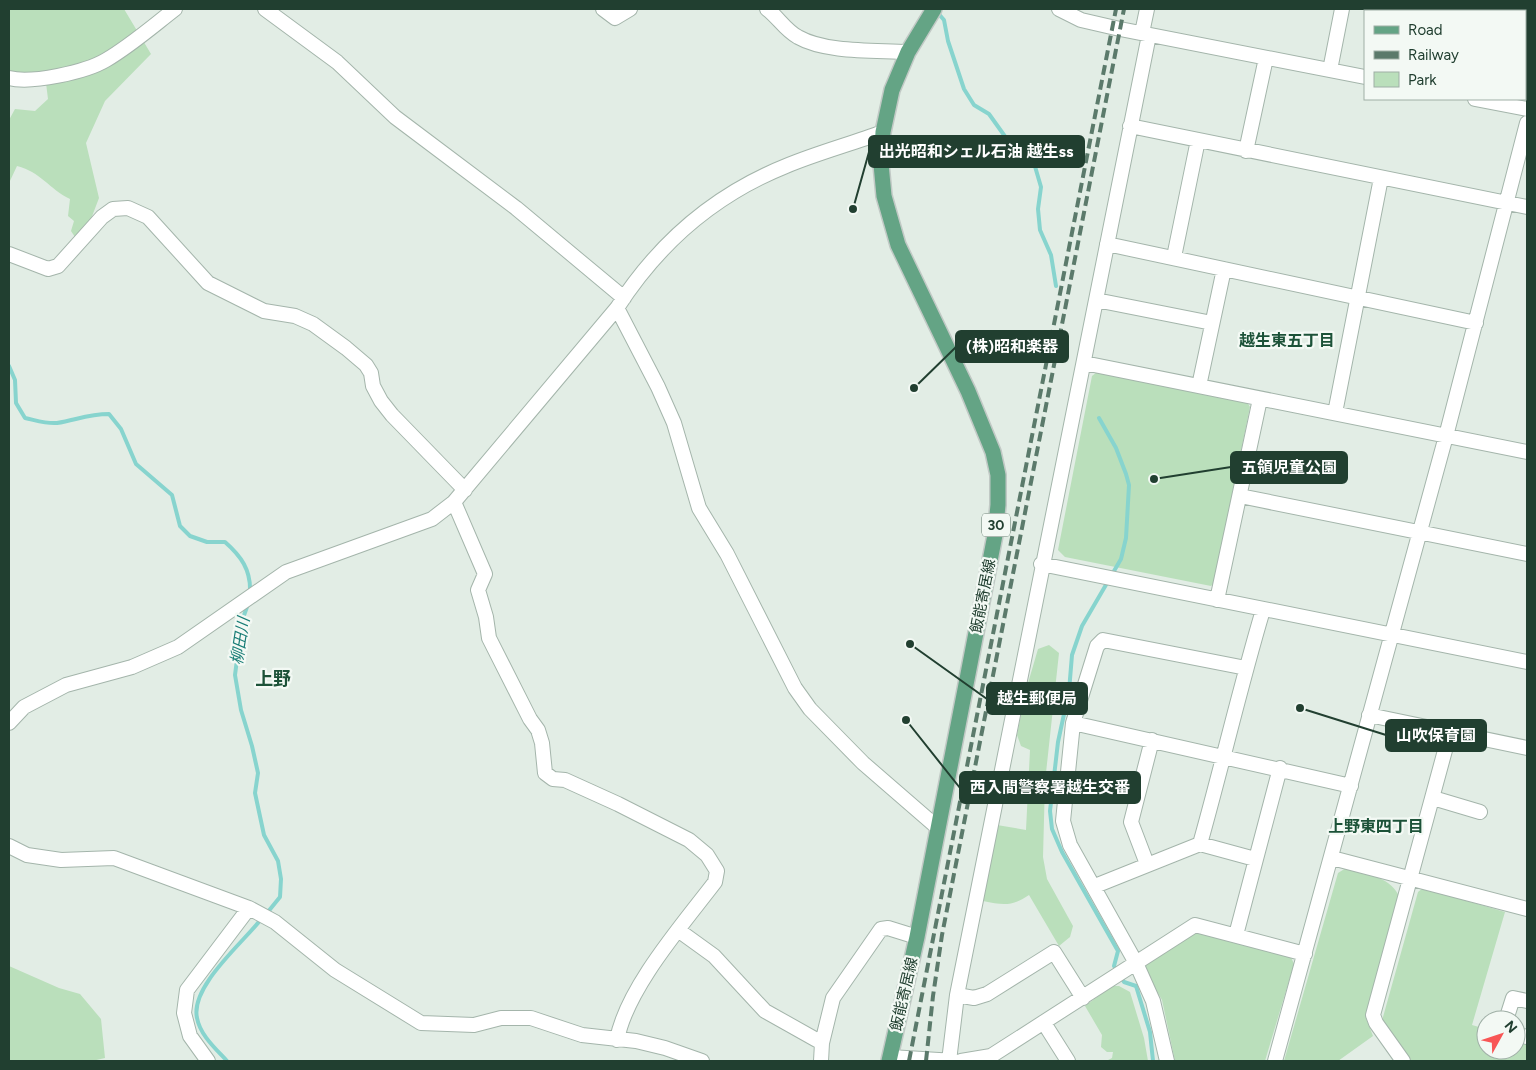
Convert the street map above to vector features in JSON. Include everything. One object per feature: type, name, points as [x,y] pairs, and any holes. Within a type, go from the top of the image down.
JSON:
[{"type":"main road","name":"飯能寄居線","points":[[890,1059],[917,937],[995,535],[998,505],[998,475],[994,452],[898,245],[886,207],[881,164],[883,132],[892,90],[908,52],[933,11]]},
{"type":"street","points":[[9,78],[18,81],[53,77],[105,61],[175,9]]},
{"type":"street","points":[[265,9],[337,62],[394,117],[516,208],[620,303],[674,424],[699,508],[727,554],[795,688],[810,710],[864,763],[938,828]]},
{"type":"street","points":[[603,9],[616,18],[630,9]]},
{"type":"street","points":[[767,9],[798,37],[818,46],[908,52]]},
{"type":"street","points":[[1059,9],[1081,20],[1364,77]]},
{"type":"street","points":[[949,1061],[957,995],[1041,564],[1084,363],[1130,126],[1145,34],[1146,9]]},
{"type":"street","points":[[1330,70],[1342,9]]},
{"type":"street","points":[[1246,151],[1266,58]]},
{"type":"street","points":[[1480,100],[1527,109]]},
{"type":"street","points":[[1275,1061],[1332,858],[1418,531],[1446,436],[1527,123]]},
{"type":"street","points":[[1130,126],[1527,207]]},
{"type":"street","points":[[9,723],[24,708],[66,685],[132,668],[178,647],[286,572],[432,518],[454,502],[465,490],[620,303],[640,274],[671,239],[703,214],[745,186],[785,166],[883,132]]},
{"type":"street","points":[[1174,257],[1198,140]]},
{"type":"street","points":[[1335,413],[1381,178]]},
{"type":"street","points":[[9,254],[48,269],[58,266],[102,217],[113,209],[128,208],[148,217],[208,283],[264,311],[294,316],[313,324],[353,353],[366,365],[371,373],[373,386],[392,415],[465,490]]},
{"type":"street","points":[[1107,244],[1358,296],[1476,323]]},
{"type":"street","points":[[1198,386],[1224,269]]},
{"type":"street","points":[[1096,300],[1212,324]]},
{"type":"street","points":[[1084,363],[1527,452]]},
{"type":"street","points":[[1217,600],[1260,399]]},
{"type":"street","points":[[1240,496],[1527,554]]},
{"type":"street","points":[[454,502],[485,574],[478,590],[486,617],[489,638],[530,720],[538,730],[545,773],[618,804],[689,840],[707,855],[718,871],[715,882],[663,949],[621,1020],[617,1040]]},
{"type":"street","points":[[1041,564],[1527,662]]},
{"type":"street","points":[[1200,844],[1225,757],[1246,668],[1264,610]]},
{"type":"street","points":[[1167,1061],[1153,1001],[1131,966],[1094,886],[1070,845],[1063,821],[1073,723],[1097,646],[1103,640],[1246,668]]},
{"type":"street","points":[[1369,715],[1527,748]]},
{"type":"street","points":[[1073,723],[1280,768],[1351,786]]},
{"type":"street","points":[[1403,1061],[1376,1024],[1373,1015],[1450,732]]},
{"type":"street","points":[[1147,864],[1131,822],[1152,740]]},
{"type":"street","points":[[1236,935],[1280,768]]},
{"type":"street","points":[[1433,798],[1480,812]]},
{"type":"street","points":[[1094,886],[1200,844],[1255,859]]},
{"type":"street","points":[[9,846],[27,855],[61,860],[114,858],[249,908],[275,922],[335,970],[421,1022],[474,1025],[515,1016],[531,1018],[582,1034],[636,1041],[665,1048],[702,1061]]},
{"type":"street","points":[[1332,858],[1527,910]]},
{"type":"street","points":[[208,1061],[190,1036],[184,1013],[186,996],[195,979],[249,908]]},
{"type":"street","points":[[960,1061],[992,1059],[1195,925],[1305,954]]},
{"type":"street","points":[[821,1061],[822,1043],[833,998],[881,929],[888,928],[917,937]]},
{"type":"street","points":[[678,930],[714,956],[765,1011],[822,1043]]},
{"type":"street","points":[[957,995],[974,998],[987,994],[1054,952],[1083,998]]},
{"type":"street","points":[[1509,1010],[1513,998],[1527,1001]]},
{"type":"street","points":[[1044,1023],[1068,1061]]},
{"type":"street","points":[[890,1059],[955,1061]]},
{"type":"green space","points":[[9,9],[124,9],[151,54],[105,101],[86,143],[99,198],[91,219],[75,237],[71,231],[74,221],[68,216],[70,199],[39,176],[17,166],[9,183],[9,120],[15,109],[35,111],[48,99],[45,75],[9,75]]},
{"type":"green space","points":[[1097,372],[1247,402],[1250,407],[1214,583],[1211,586],[1065,557],[1058,550],[1092,376]]},
{"type":"green space","points":[[1049,645],[1059,653],[1045,782],[1043,857],[1047,879],[1073,926],[1070,937],[1059,946],[1029,895],[1017,902],[1007,904],[983,901],[989,854],[997,825],[1026,830],[1030,750],[1021,746],[1017,735],[1026,690],[1038,649]]},
{"type":"green space","points":[[1346,868],[1385,881],[1400,899],[1366,1018],[1373,1036],[1338,1061],[1284,1061],[1338,873]]},
{"type":"green space","points":[[1423,888],[1505,912],[1472,1025],[1476,1026],[1476,1060],[1526,1060],[1526,1040],[1527,1061],[1410,1061],[1383,1023],[1383,1017],[1418,892]]},
{"type":"green space","points":[[1198,930],[1290,955],[1294,964],[1265,1061],[1175,1061],[1162,1000],[1144,969],[1147,962]]},
{"type":"green space","points":[[9,966],[59,988],[80,994],[101,1019],[105,1058],[92,1061],[9,1061]]},
{"type":"green space","points":[[1112,986],[1119,986],[1130,992],[1144,1038],[1148,1061],[1106,1061],[1112,1058],[1113,1052],[1107,1052],[1101,1047],[1102,1035],[1085,1006]]},
{"type":"waterway","points":[[937,12],[944,20],[948,41],[964,89],[974,105],[989,114],[1009,142],[1034,163],[1041,187],[1038,209],[1040,230],[1051,255],[1056,286]]},
{"type":"waterway","name":"柳田川","points":[[9,366],[15,380],[16,403],[25,418],[57,423],[88,416],[109,414],[121,429],[136,464],[172,495],[180,526],[190,536],[207,542],[225,542],[231,547],[247,570],[250,592]]},
{"type":"waterway","points":[[1099,418],[1116,448],[1129,485],[1126,538],[1121,559],[1082,626],[1072,655],[1069,691],[1058,742],[1050,811],[1052,829],[1062,852],[1118,951],[1114,966],[1124,982],[1136,986],[1150,1032],[1153,1061]]},
{"type":"waterway","name":"柳田川","points":[[248,604],[242,621],[235,675],[241,710],[258,773],[255,793],[264,835],[278,861],[281,879],[280,897],[267,913]]},
{"type":"waterway","name":"柳田川","points":[[227,1061],[201,1030],[197,1018],[197,1006],[202,992],[220,965],[262,918]]},
{"type":"railway","points":[[909,1061],[1116,9]]},
{"type":"railway","points":[[926,1061],[942,935],[1124,9]]},
{"type":"place","name":"出光昭和シェル石油 越生ss","points":[[853,209]]},
{"type":"place","name":"(株)昭和楽器","points":[[914,388]]},
{"type":"place","name":"五領児童公園","points":[[1154,479]]},
{"type":"place","name":"越生郵便局","points":[[910,644]]},
{"type":"place","name":"山吹保育園","points":[[1300,708]]},
{"type":"place","name":"西入間警察署越生交番","points":[[906,720]]},
{"type":"district","name":"越生東五丁目","points":[[1287,340]]},
{"type":"district","name":"上野","points":[[273,679]]},
{"type":"district","name":"上野東四丁目","points":[[1376,826]]}]
